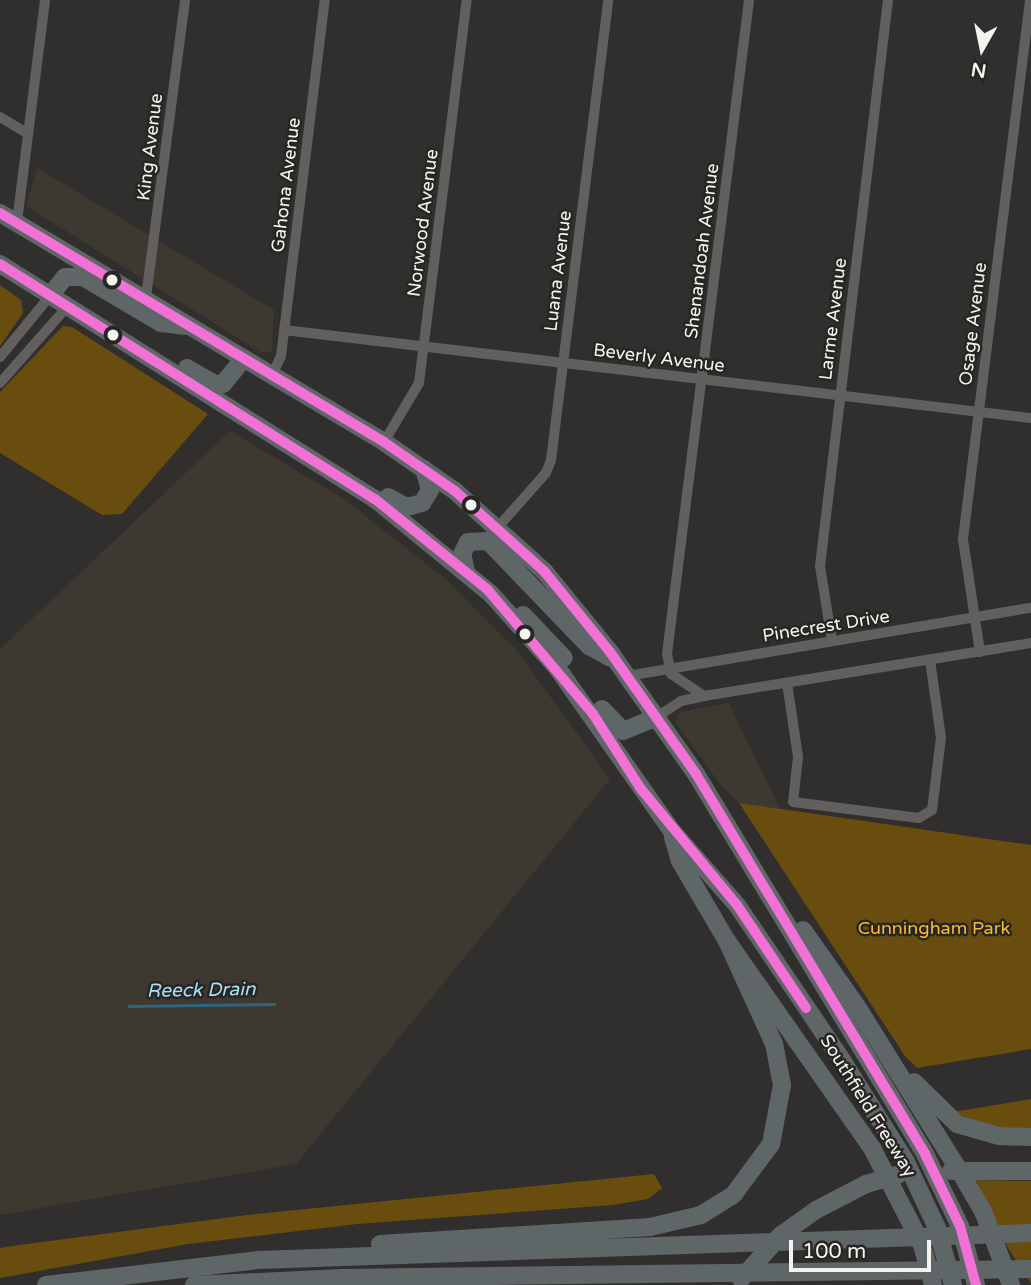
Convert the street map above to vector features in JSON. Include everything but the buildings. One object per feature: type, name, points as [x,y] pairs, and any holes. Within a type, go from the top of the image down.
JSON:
[{"type":"highway","points":[[0,214],[146,297],[191,327],[273,373],[384,442],[424,469],[498,527],[544,571],[623,669],[696,774],[711,786],[856,1005],[983,1211],[1011,1285]]},
{"type":"highway","points":[[0,264],[375,499],[466,571],[499,602],[517,610],[541,629],[614,725],[628,730],[655,718]]},
{"type":"highway","points":[[50,296],[65,277],[83,277],[160,323],[191,327]]},
{"type":"highway","points":[[73,311],[115,325],[215,384],[230,380],[244,358]]},
{"type":"highway","points":[[278,436],[331,460],[407,507],[416,506],[427,498],[429,482],[424,469]]},
{"type":"highway","points":[[466,571],[465,545],[476,538],[488,541],[589,646],[623,669]]},
{"type":"highway","name":"Southfield Freeway","points":[[499,602],[573,688],[671,830],[737,905],[906,1162],[937,1228],[953,1285]]},
{"type":"highway","name":"Southfield Freeway","points":[[696,774],[925,1154],[960,1226],[976,1285]]},
{"type":"highway","points":[[671,830],[680,862],[727,941],[848,1112],[913,1228],[930,1285]]},
{"type":"highway","points":[[198,1265],[239,1255],[329,1247],[650,1227],[701,1215],[718,1206],[763,1160],[779,1120],[782,1085],[774,1044],[727,941]]},
{"type":"highway","points":[[856,1005],[924,1095],[949,1119],[981,1133],[1031,1137]]},
{"type":"highway","points":[[737,1285],[781,1235],[837,1197],[897,1175],[1031,1171]]},
{"type":"highway","points":[[960,1226],[979,1248],[988,1285]]},
{"type":"highway","points":[[46,1285],[198,1265],[1031,1233]]},
{"type":"highway","points":[[194,1285],[1029,1269]]},
{"type":"street","points":[[17,222],[45,0]]},
{"type":"street","name":"King Avenue","points":[[146,297],[185,0]]},
{"type":"street","name":"Gahona Avenue","points":[[273,373],[284,330],[325,0]]},
{"type":"street","name":"Norwood Avenue","points":[[384,442],[417,390],[467,0]]},
{"type":"street","name":"Luana Avenue","points":[[498,527],[550,467],[608,0]]},
{"type":"street","name":"Shenandoah Avenue","points":[[667,667],[749,0]]},
{"type":"street","name":"Larme Avenue","points":[[832,641],[820,566],[888,0]]},
{"type":"street","name":"Osage Avenue","points":[[980,652],[962,549],[1030,0]]},
{"type":"street","points":[[0,117],[28,134]]},
{"type":"street","points":[[0,356],[50,296]]},
{"type":"street","points":[[0,383],[73,311]]},
{"type":"street","name":"Beverly Avenue","points":[[284,330],[1031,418]]},
{"type":"street","name":"Pinecrest Drive","points":[[623,669],[667,667],[1031,608]]},
{"type":"street","points":[[655,718],[681,701],[704,696],[1031,643]]},
{"type":"street","points":[[787,683],[798,757],[793,802],[924,817],[932,810],[941,738],[930,660]]},
{"type":"street","points":[[667,667],[681,684],[704,696]]},
{"type":"shaded area","points":[[37,168],[274,310],[272,352],[260,352],[26,206]]},
{"type":"shaded area","points":[[230,431],[344,499],[448,581],[518,652],[610,779],[296,1164],[0,1215],[0,649]]},
{"type":"shaded area","points":[[729,703],[780,809],[739,803],[720,784],[675,722],[680,712]]},
{"type":"green space","points":[[0,285],[21,300],[23,313],[0,346]]},
{"type":"green space","points":[[63,326],[72,327],[208,414],[122,514],[102,515],[0,453],[0,392]]},
{"type":"green space","name":"Cunningham Park","points":[[739,803],[1031,845],[1031,1049],[917,1068],[905,1056]]},
{"type":"green space","points":[[1031,1099],[1031,1129],[1000,1129],[952,1112]]},
{"type":"green space","points":[[654,1174],[662,1188],[648,1199],[613,1205],[357,1224],[188,1244],[0,1278],[0,1248],[12,1246],[247,1215]]},
{"type":"green space","points":[[976,1180],[1031,1181],[1031,1283],[1008,1248]]},
{"type":"waterway","name":"Reeck Drain","points":[[129,1006],[274,1004]]},
{"type":"transit line","points":[[0,213],[384,442],[455,491],[544,571],[610,652],[696,774],[925,1154],[960,1226],[976,1285]]},
{"type":"transit line","points":[[0,264],[375,499],[487,589],[593,714],[641,789],[737,905],[806,1008]]}]
